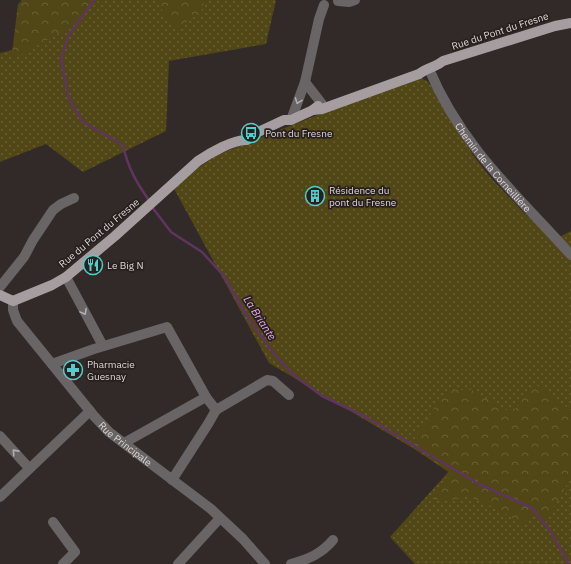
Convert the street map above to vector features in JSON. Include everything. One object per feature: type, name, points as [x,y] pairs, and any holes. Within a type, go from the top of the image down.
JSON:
[{"type":"main road","name":"Rue du Pont du Fresne","points":[[313,110],[322,109],[407,79],[443,61],[555,26],[571,23]]},
{"type":"main road","name":"Rue du Pont du Fresne","points":[[13,301],[52,285],[66,277],[161,196],[198,161],[210,153],[242,140],[250,139],[256,133],[284,120],[291,120],[313,110],[322,104],[418,69],[443,68],[571,27]]},
{"type":"main road","points":[[0,295],[13,301]]},
{"type":"street","points":[[291,120],[305,82],[323,2],[332,5],[338,1],[349,2],[355,0]]},
{"type":"street","name":"Chemin de la Corneillière","points":[[430,68],[445,104],[475,149],[496,176],[571,255]]},
{"type":"street","points":[[305,82],[322,104]]},
{"type":"street","points":[[0,287],[24,257],[33,240],[53,210],[61,204],[74,198]]},
{"type":"street","points":[[66,277],[103,346]]},
{"type":"street","name":"Rue Principale","points":[[13,301],[13,310],[17,321],[90,411],[110,432],[211,509],[243,539],[266,564]]},
{"type":"street","points":[[52,364],[167,326],[206,397],[216,410]]},
{"type":"street","points":[[172,480],[216,410],[267,380],[273,381],[289,395]]},
{"type":"street","points":[[124,443],[206,397]]},
{"type":"street","points":[[0,497],[90,411]]},
{"type":"street","points":[[0,436],[29,468]]},
{"type":"street","points":[[178,564],[220,518]]},
{"type":"street","points":[[53,522],[75,552],[63,564]]},
{"type":"street","points":[[291,564],[314,556],[333,540]]},
{"type":"green space","points":[[21,0],[276,0],[266,44],[169,61],[166,131],[83,172],[46,144],[0,162],[0,53],[17,49]]},
{"type":"green space","points":[[23,0],[100,0],[69,27],[11,61],[18,4]]},
{"type":"green space","points":[[160,0],[204,0],[201,13],[176,28],[163,15]]},
{"type":"green space","points":[[419,77],[427,81],[434,89],[473,155],[490,177],[523,212],[553,240],[571,231],[571,564],[415,564],[390,537],[450,470],[269,363],[172,185],[217,155],[345,104]]},
{"type":"green space","points":[[535,384],[571,410],[571,477],[544,525],[537,512],[523,524],[499,510],[469,496],[446,501],[430,498],[450,473],[410,446],[436,405],[450,390],[471,390],[512,413]]},
{"type":"waterway","name":"La Briante","points":[[94,0],[69,35],[61,59],[69,99],[83,122],[123,145],[134,175],[150,202]]},
{"type":"waterway","name":"La Briante","points":[[152,207],[171,232],[202,252],[223,275],[249,319],[278,359],[296,377],[322,396],[366,417],[479,484],[532,508],[549,529],[569,564]]},
{"type":"place","name":"Pont du Fresne","points":[[251,133]]},
{"type":"place","name":"Résidence du pont du Fresne","points":[[315,196]]},
{"type":"place","name":"Le Big N","points":[[93,265]]},
{"type":"place","name":"Pharmacie Guesnay","points":[[73,370]]}]
